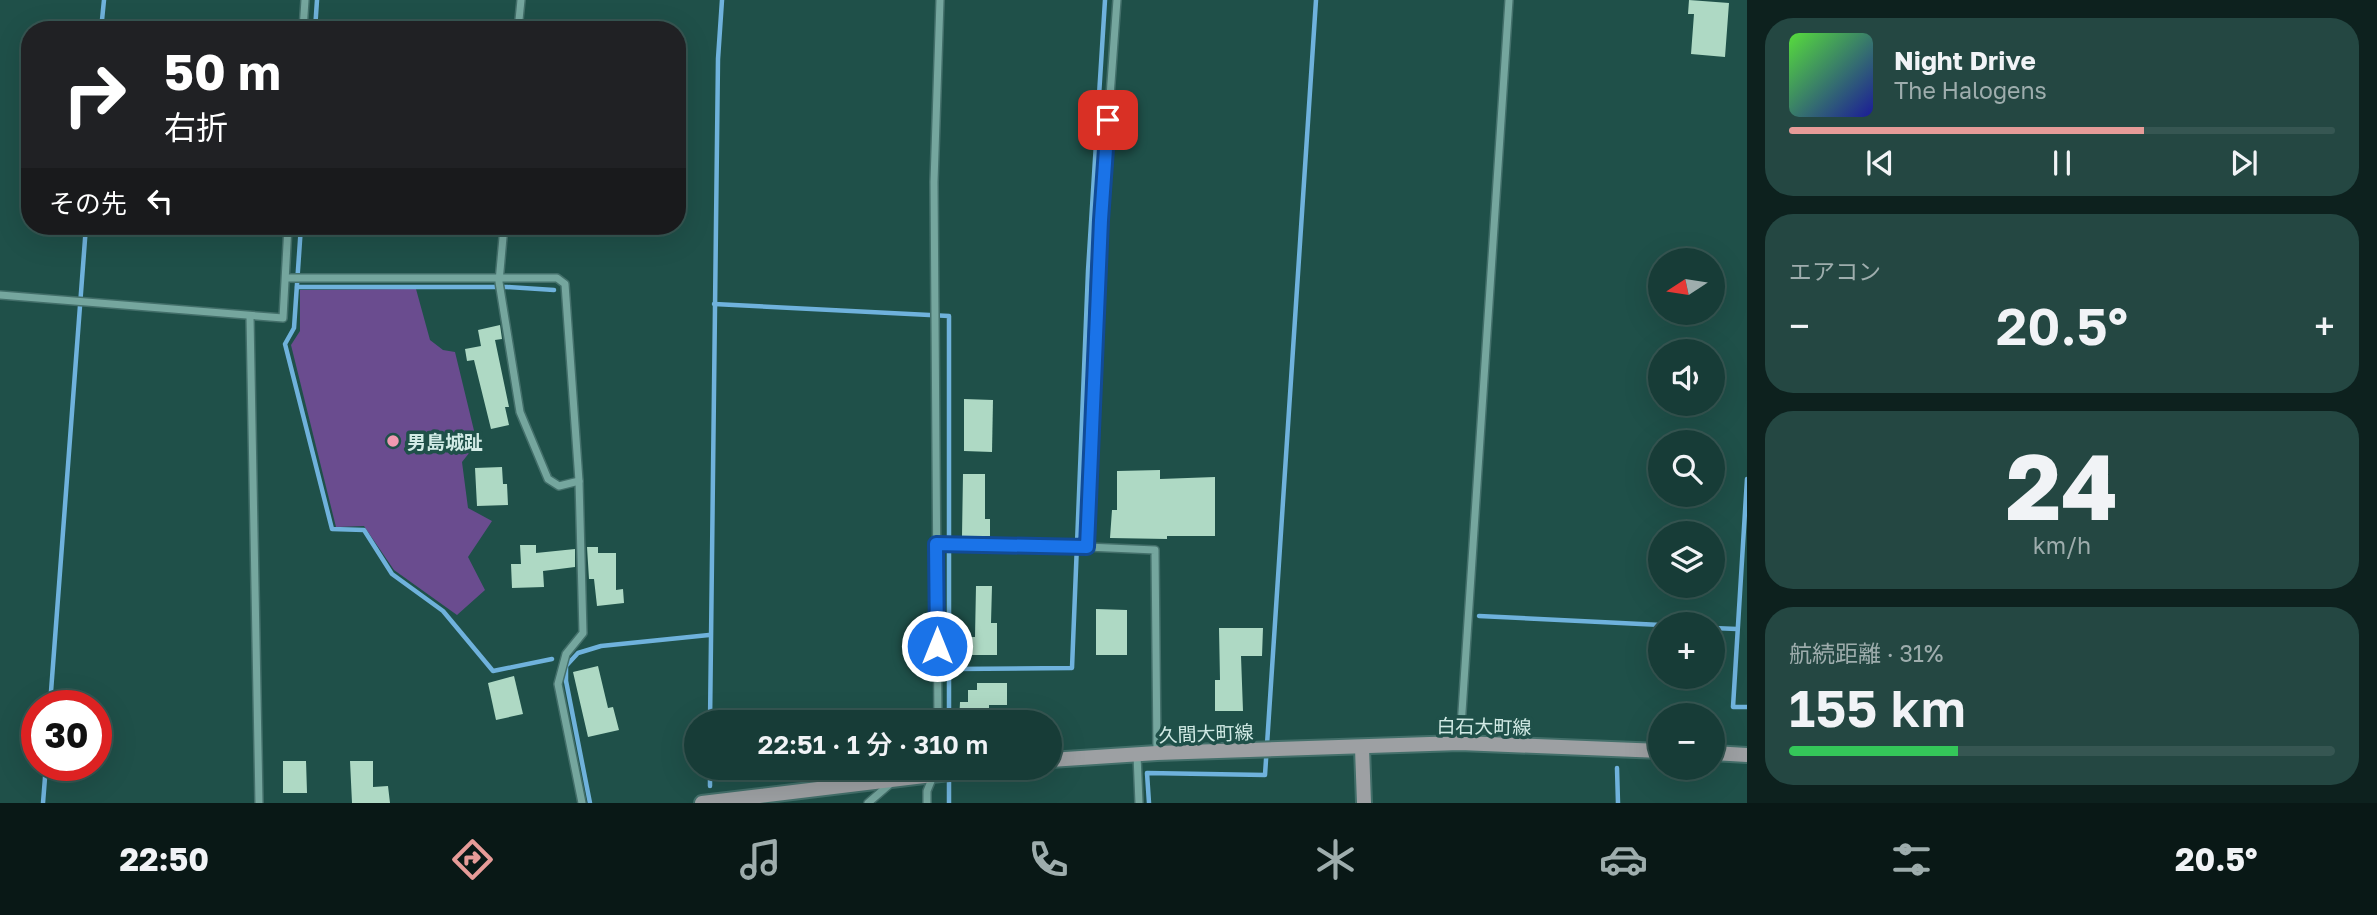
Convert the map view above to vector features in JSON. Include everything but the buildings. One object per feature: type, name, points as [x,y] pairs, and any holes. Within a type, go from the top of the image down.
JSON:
[{"type":"main road","name":"白石大町線","points":[[1362,748],[1460,743],[1648,750]]},
{"type":"main road","name":"久間大町線","points":[[1062,759],[1157,753],[1362,748]]},
{"type":"main road","points":[[1362,748],[1364,803]]},
{"type":"main road","points":[[1725,754],[1747,755]]},
{"type":"main road","points":[[702,803],[899,780]]},
{"type":"street","points":[[304,21],[305,0]]},
{"type":"street","points":[[520,21],[521,0]]},
{"type":"street","points":[[938,710],[940,544],[934,309],[940,0]]},
{"type":"street","points":[[1084,548],[1101,220],[1117,0]]},
{"type":"street","points":[[1460,743],[1509,0]]},
{"type":"street","points":[[0,295],[283,318],[288,235]]},
{"type":"street","points":[[502,235],[500,293],[520,412],[548,479],[559,485],[579,481]]},
{"type":"street","points":[[286,278],[557,278],[565,284],[579,481],[583,633],[566,654],[558,684],[582,803]]},
{"type":"street","points":[[250,317],[259,803]]},
{"type":"street","points":[[940,544],[1156,550],[1157,753]]},
{"type":"street","points":[[1137,755],[1139,803]]},
{"type":"street","points":[[927,803],[927,790],[936,780]]},
{"type":"street","points":[[868,803],[893,781]]},
{"type":"shaded area","points":[[416,289],[430,340],[443,350],[455,352],[477,443],[462,462],[468,508],[492,521],[468,557],[485,590],[457,615],[394,570],[364,526],[336,527],[291,345],[300,331],[300,290]]},
{"type":"waterway","points":[[102,21],[104,0]]},
{"type":"waterway","points":[[316,21],[317,0]]},
{"type":"waterway","points":[[710,710],[718,59],[722,0]]},
{"type":"waterway","points":[[954,669],[1072,668],[1088,271],[1105,0]]},
{"type":"waterway","points":[[1149,803],[1147,773],[1265,775],[1316,0]]},
{"type":"waterway","points":[[51,690],[85,235]]},
{"type":"waterway","points":[[300,235],[294,328],[285,344],[332,529],[364,530],[392,574],[443,611],[493,671],[552,659]]},
{"type":"waterway","points":[[297,287],[507,287],[554,290]]},
{"type":"waterway","points":[[714,304],[949,316],[949,710]]},
{"type":"waterway","points":[[1747,479],[1733,707],[1747,707]]},
{"type":"waterway","points":[[1479,616],[1648,624]]},
{"type":"waterway","points":[[1725,628],[1737,629]]},
{"type":"waterway","points":[[590,803],[566,681],[566,666],[578,653],[601,646],[709,635]]},
{"type":"waterway","points":[[1617,768],[1618,803]]},
{"type":"waterway","points":[[710,780],[710,786]]},
{"type":"waterway","points":[[949,780],[949,803]]},
{"type":"waterway","points":[[43,803],[45,781]]},
{"type":"place","name":"男島城趾","points":[[393,441]]},
{"type":"route","points":[[937,646],[936,544],[1087,547],[1108,120]]}]
